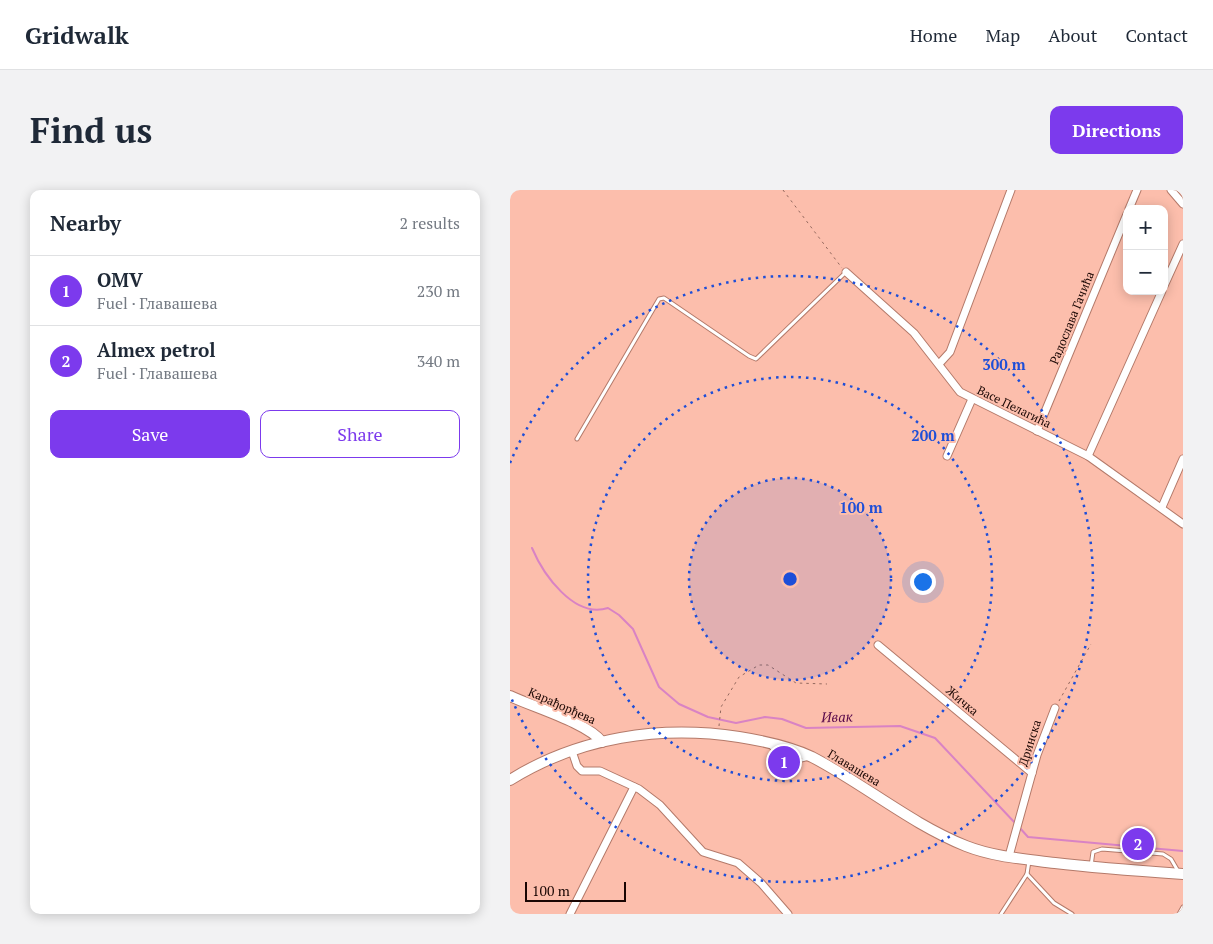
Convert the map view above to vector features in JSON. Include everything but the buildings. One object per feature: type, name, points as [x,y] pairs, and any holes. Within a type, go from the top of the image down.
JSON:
[{"type":"main road","name":"Карађорђева","points":[[510,696],[582,727],[594,734],[602,742]]},
{"type":"main road","name":"Главашева","points":[[510,780],[572,751],[602,742],[650,733],[684,731],[718,733],[768,742],[811,757],[939,832],[974,848],[1029,860],[1181,874]]},
{"type":"street","points":[[939,364],[950,352],[1011,190]]},
{"type":"street","points":[[1131,205],[1137,190]]},
{"type":"street","points":[[1171,190],[1183,204]]},
{"type":"street","name":"Радослава Гачића","points":[[1037,431],[1123,224]]},
{"type":"street","points":[[1168,277],[1183,244]]},
{"type":"street","name":"Васе Пелагића","points":[[846,272],[914,334],[960,392],[1088,456],[1162,507],[1183,524]]},
{"type":"street","points":[[1088,456],[1160,295]]},
{"type":"street","points":[[947,456],[972,399]]},
{"type":"street","points":[[1162,507],[1183,459]]},
{"type":"street","name":"Жичка","points":[[878,646],[1032,774]]},
{"type":"street","name":"Дринска","points":[[1009,856],[1032,774],[1055,708]]},
{"type":"street","points":[[572,751],[577,766],[582,771],[600,771],[634,787],[660,805],[703,852],[738,863],[761,884],[788,914]]},
{"type":"street","points":[[570,914],[634,787]]},
{"type":"lane","points":[[577,439],[656,302],[664,298],[682,312],[756,359],[846,272]]},
{"type":"lane","points":[[768,742],[782,759]]},
{"type":"lane","points":[[788,761],[805,760],[811,757]]},
{"type":"lane","points":[[1091,866],[1093,852],[1096,849],[1163,854],[1181,874]]},
{"type":"lane","points":[[1001,914],[1027,874],[1029,860]]},
{"type":"lane","points":[[1027,874],[1054,902],[1072,914]]},
{"type":"lane","points":[[1179,914],[1183,907]]},
{"type":"path","points":[[784,190],[846,272]]},
{"type":"path","name":"Дринска","points":[[1055,708],[1091,644]]},
{"type":"path","points":[[719,721],[721,707],[739,677],[759,665],[768,665],[796,683],[827,684]]},
{"type":"waterway","name":"Ивак","points":[[532,548],[552,581],[572,601],[583,607],[595,610],[608,608],[619,615],[633,629],[659,687],[679,704],[708,717],[736,723],[765,717],[782,719],[806,728],[900,726],[935,738],[1016,824]]},
{"type":"waterway","name":"Ивак","points":[[1019,827],[1028,837],[1183,851]]},
{"type":"place","name":"OMV","points":[[784,762]]},
{"type":"place","name":"Almex petrol","points":[[1138,844]]}]
